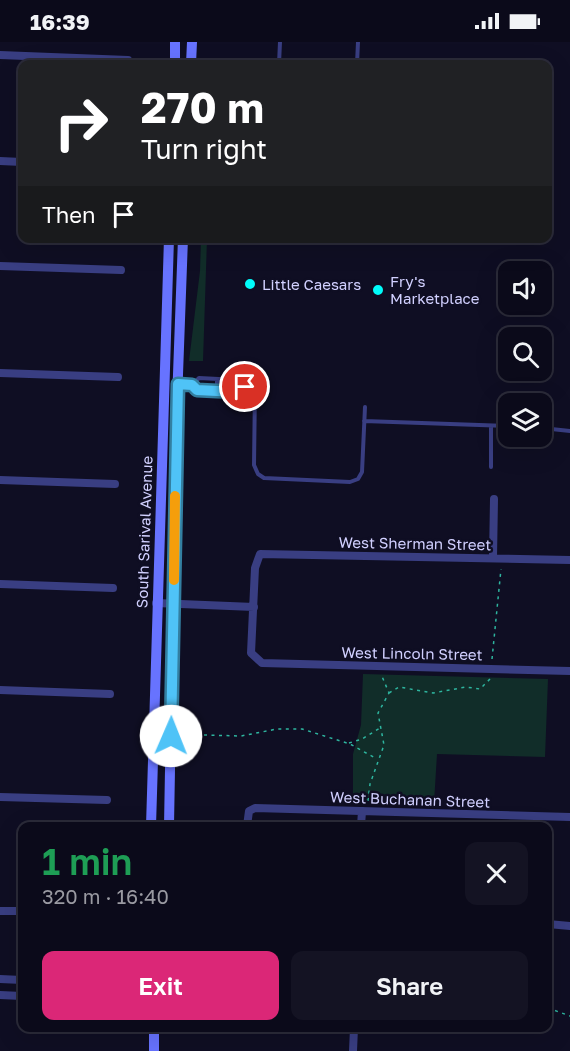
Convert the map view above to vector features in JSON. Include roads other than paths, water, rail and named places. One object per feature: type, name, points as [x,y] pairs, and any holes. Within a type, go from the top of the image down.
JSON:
[{"type":"main road","points":[[175,42],[175,60]]},
{"type":"main road","points":[[191,60],[192,42]]},
{"type":"main road","name":"South Sarival Avenue","points":[[151,822],[169,243]]},
{"type":"main road","name":"South Sarival Avenue","points":[[169,822],[183,243]]},
{"type":"main road","points":[[166,326],[180,327]]},
{"type":"main road","points":[[154,1032],[154,1051]]},
{"type":"street","points":[[0,55],[66,60]]},
{"type":"street","points":[[0,160],[18,162]]},
{"type":"street","points":[[0,266],[121,270]]},
{"type":"street","points":[[255,370],[255,387]]},
{"type":"street","points":[[0,373],[118,377]]},
{"type":"street","points":[[0,480],[115,484]]},
{"type":"street","points":[[493,558],[494,499]]},
{"type":"street","name":"West Sherman Street","points":[[254,607],[255,568],[260,554],[570,560]]},
{"type":"street","points":[[0,584],[113,588]]},
{"type":"street","points":[[156,603],[254,607]]},
{"type":"street","name":"West Lincoln Street","points":[[254,607],[251,653],[254,659],[261,663],[570,671]]},
{"type":"street","points":[[0,690],[110,694]]},
{"type":"street","points":[[0,796],[107,800]]},
{"type":"street","name":"West Buchanan Street","points":[[248,822],[249,811],[255,808],[570,817]]},
{"type":"street","points":[[362,822],[365,811]]},
{"type":"street","points":[[0,910],[18,911]]},
{"type":"street","points":[[552,924],[570,926]]},
{"type":"street","points":[[0,979],[18,980]]},
{"type":"street","points":[[0,995],[18,996]]},
{"type":"street","points":[[353,1051],[354,1032]]},
{"type":"lane","points":[[279,60],[280,42]]},
{"type":"lane","points":[[357,60],[358,42]]},
{"type":"lane","points":[[192,385],[199,378],[238,380],[245,387]]},
{"type":"lane","points":[[217,379],[217,391]]},
{"type":"lane","points":[[178,384],[192,385],[197,390],[237,392],[245,387],[255,387],[254,465],[258,474],[264,478],[350,482],[358,479],[362,472],[365,407]]},
{"type":"lane","points":[[364,421],[498,426]]},
{"type":"lane","points":[[490,467],[492,426]]},
{"type":"lane","points":[[552,429],[570,431]]},
{"type":"place","name":"Little Caesars","points":[[250,284]]},
{"type":"place","name":"Fry's Marketplace","points":[[378,290]]}]
